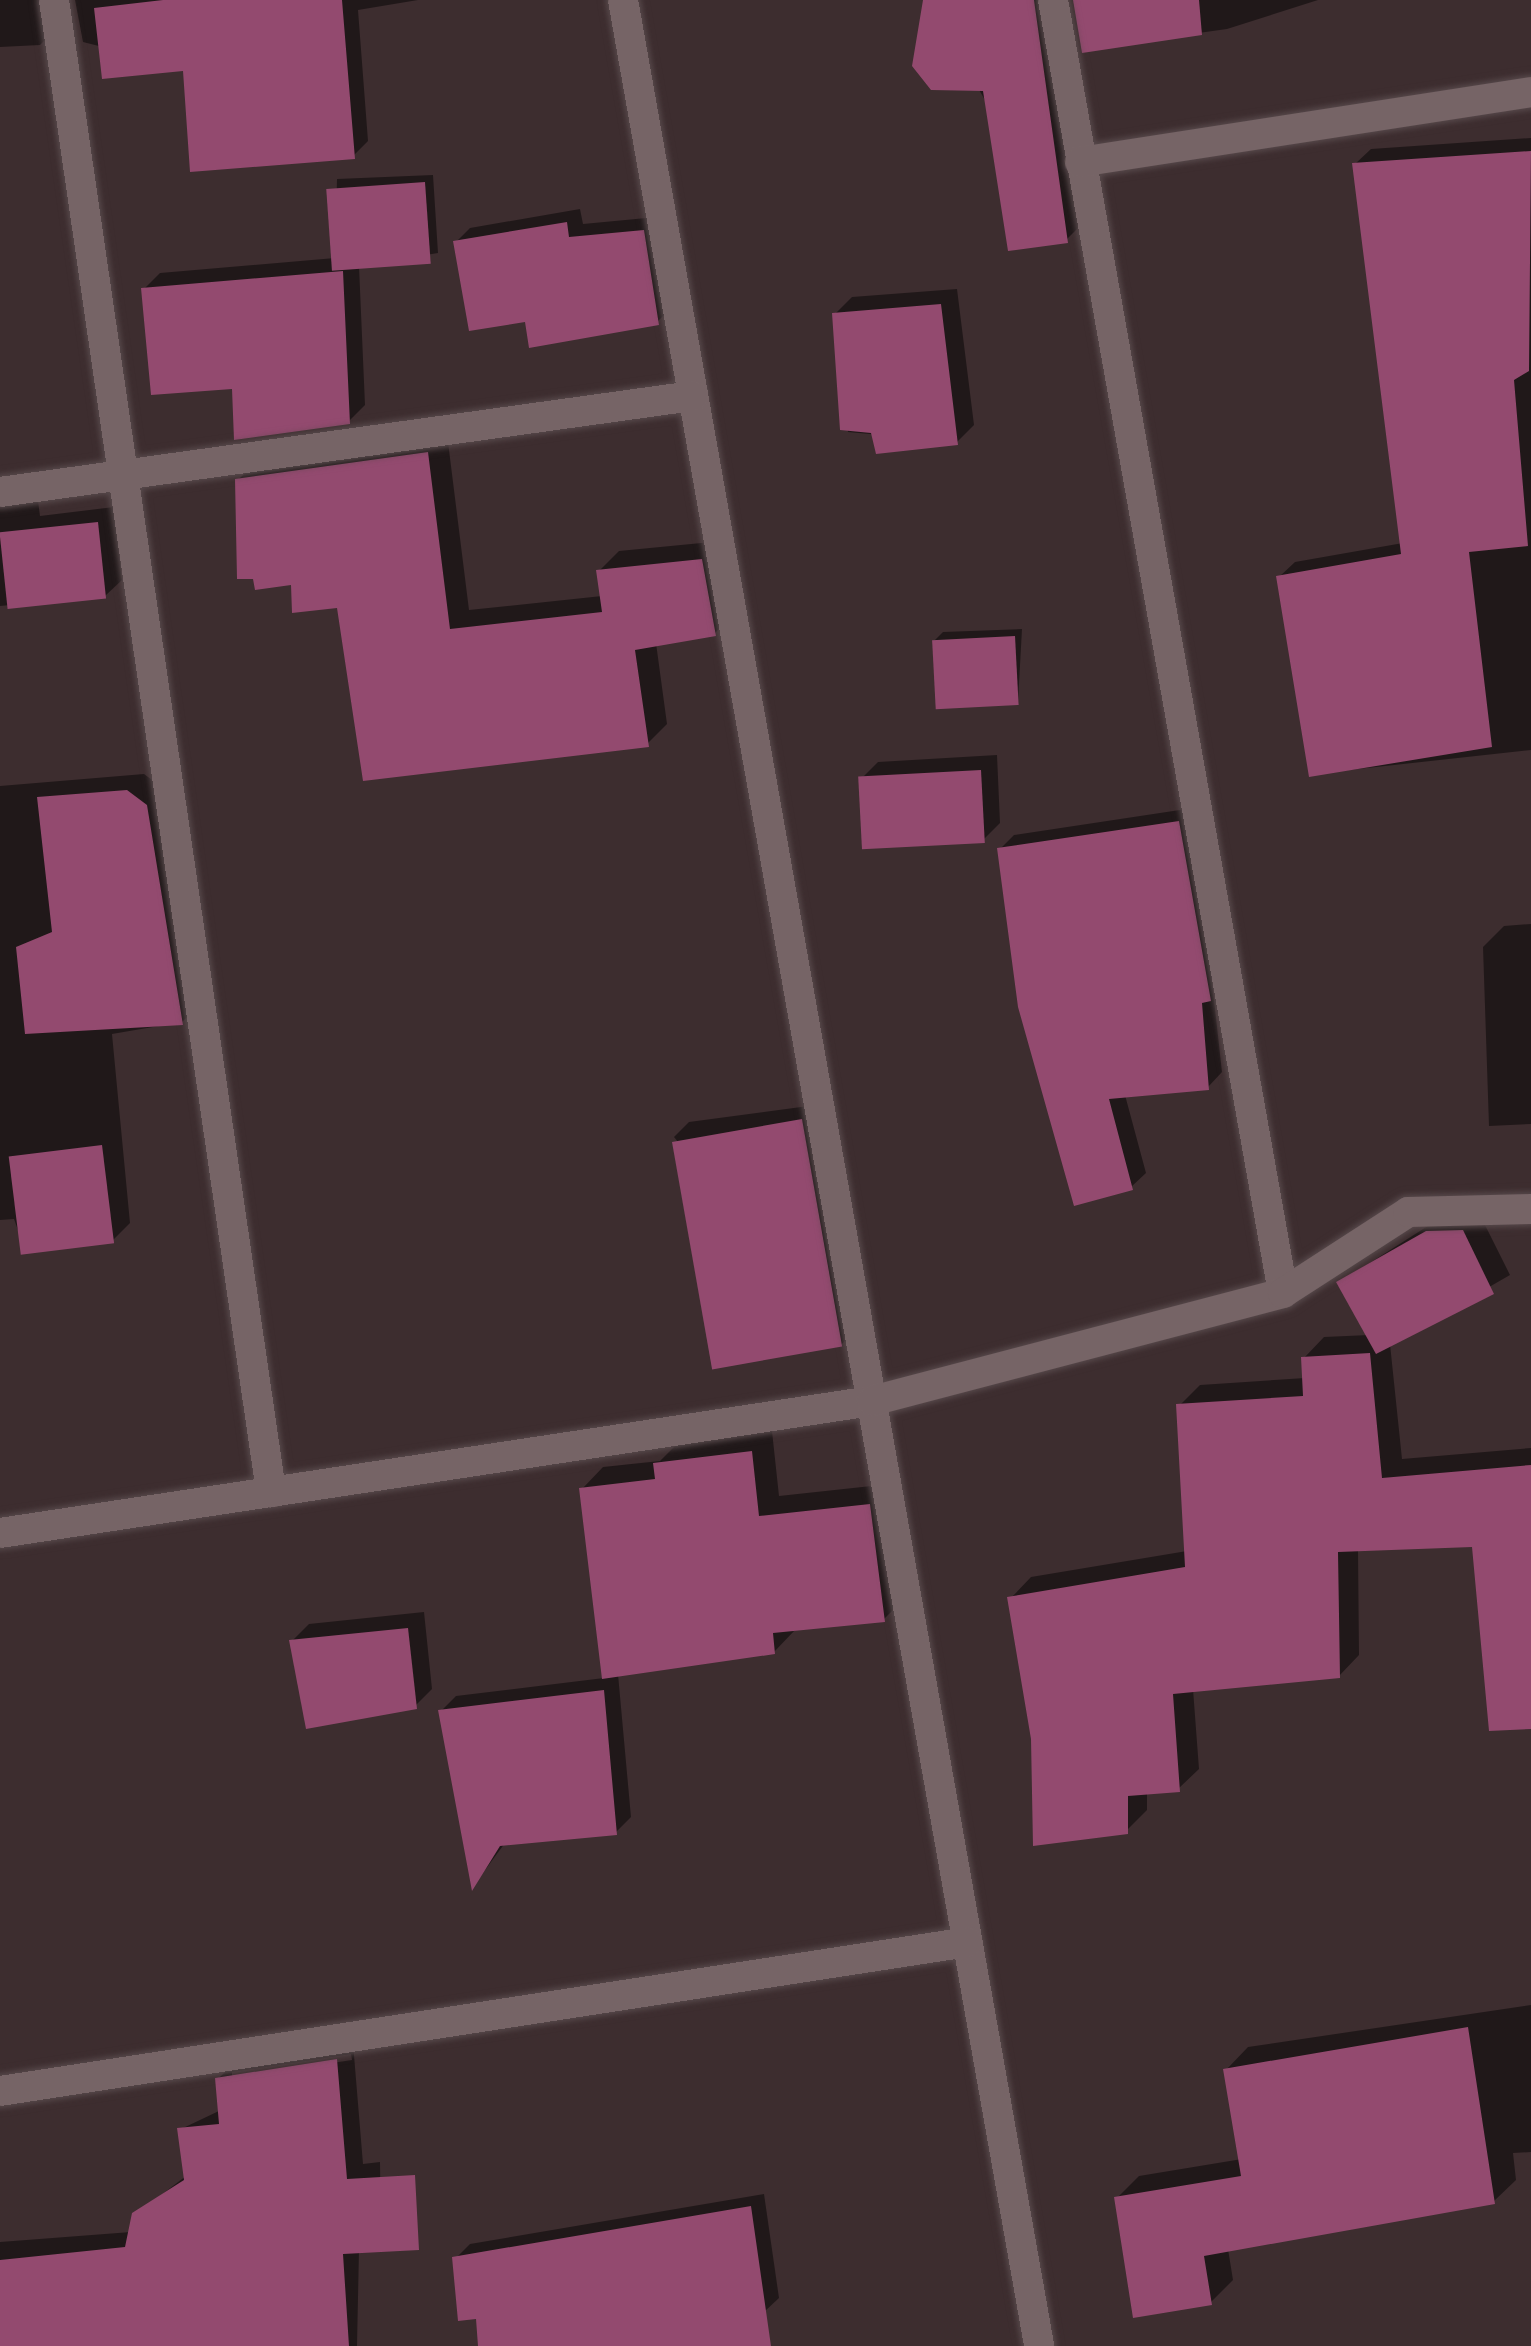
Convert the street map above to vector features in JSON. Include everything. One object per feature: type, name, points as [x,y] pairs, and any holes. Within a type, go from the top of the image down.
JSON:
[{"type":"street","points":[[54,0],[272,1492]]},
{"type":"street","points":[[622,0],[1039,2346]]},
{"type":"street","points":[[1053,0],[1283,1293]]},
{"type":"street","points":[[1080,161],[1531,92]]},
{"type":"street","points":[[0,492],[693,396]]},
{"type":"street","points":[[0,1533],[872,1401],[1283,1293],[1408,1212],[1531,1209]]},
{"type":"street","points":[[0,2091],[968,1942]]},
{"type":"building","points":[[163,0],[342,0],[355,159],[190,172],[183,71],[102,79],[94,8]]},
{"type":"building","points":[[923,0],[1034,0],[1068,243],[1008,251],[983,91],[931,90],[912,66]]},
{"type":"building","points":[[1073,0],[1199,0],[1202,35],[1082,53]]},
{"type":"building","points":[[1531,151],[1529,371],[1514,380],[1528,546],[1469,552],[1492,747],[1309,777],[1276,576],[1401,554],[1352,163]]},
{"type":"building","points":[[425,182],[431,264],[332,271],[326,189]]},
{"type":"building","points":[[567,222],[569,237],[644,230],[659,325],[529,348],[525,322],[469,331],[453,241]]},
{"type":"building","points":[[343,271],[350,424],[234,440],[232,389],[151,395],[141,288]]},
{"type":"building","points":[[941,304],[958,445],[876,454],[871,433],[840,430],[832,313]]},
{"type":"building","points":[[428,452],[450,629],[602,612],[596,570],[702,559],[716,636],[635,650],[649,747],[363,781],[337,608],[292,613],[291,585],[255,590],[253,579],[237,579],[235,479]]},
{"type":"building","points":[[98,522],[106,599],[8,609],[0,532]]},
{"type":"building","points":[[1015,636],[1019,705],[936,709],[932,640]]},
{"type":"building","points":[[981,770],[985,843],[862,849],[858,776]]},
{"type":"building","points":[[127,790],[147,805],[183,1025],[25,1034],[16,947],[52,932],[37,797]]},
{"type":"building","points":[[1179,821],[1211,1001],[1202,1003],[1209,1090],[1109,1099],[1133,1190],[1074,1206],[1018,1007],[997,848]]},
{"type":"building","points":[[802,1119],[842,1346],[712,1369],[672,1142]]},
{"type":"building","points":[[102,1145],[114,1243],[21,1255],[9,1156]]},
{"type":"building","points":[[1463,1230],[1494,1294],[1376,1354],[1336,1282],[1426,1231]]},
{"type":"building","points":[[1370,1353],[1382,1478],[1531,1465],[1531,1729],[1489,1731],[1472,1547],[1338,1552],[1340,1678],[1173,1694],[1180,1792],[1128,1796],[1128,1834],[1033,1846],[1031,1739],[1007,1597],[1185,1567],[1176,1404],[1303,1396],[1301,1357]]},
{"type":"building","points":[[752,1451],[759,1516],[870,1504],[885,1622],[773,1633],[775,1654],[602,1679],[579,1488],[655,1479],[653,1463]]},
{"type":"building","points":[[408,1628],[417,1709],[306,1729],[289,1640]]},
{"type":"building","points":[[604,1690],[617,1835],[500,1846],[472,1891],[438,1710]]},
{"type":"building","points":[[1468,2027],[1495,2204],[1204,2256],[1212,2305],[1133,2318],[1114,2197],[1241,2176],[1223,2069]]},
{"type":"building","points":[[337,2059],[347,2179],[415,2175],[419,2250],[343,2254],[349,2346],[0,2346],[0,2260],[125,2247],[132,2213],[184,2180],[177,2128],[219,2124],[215,2078]]},
{"type":"building","points":[[751,2206],[771,2346],[478,2346],[476,2319],[458,2321],[452,2257]]}]
